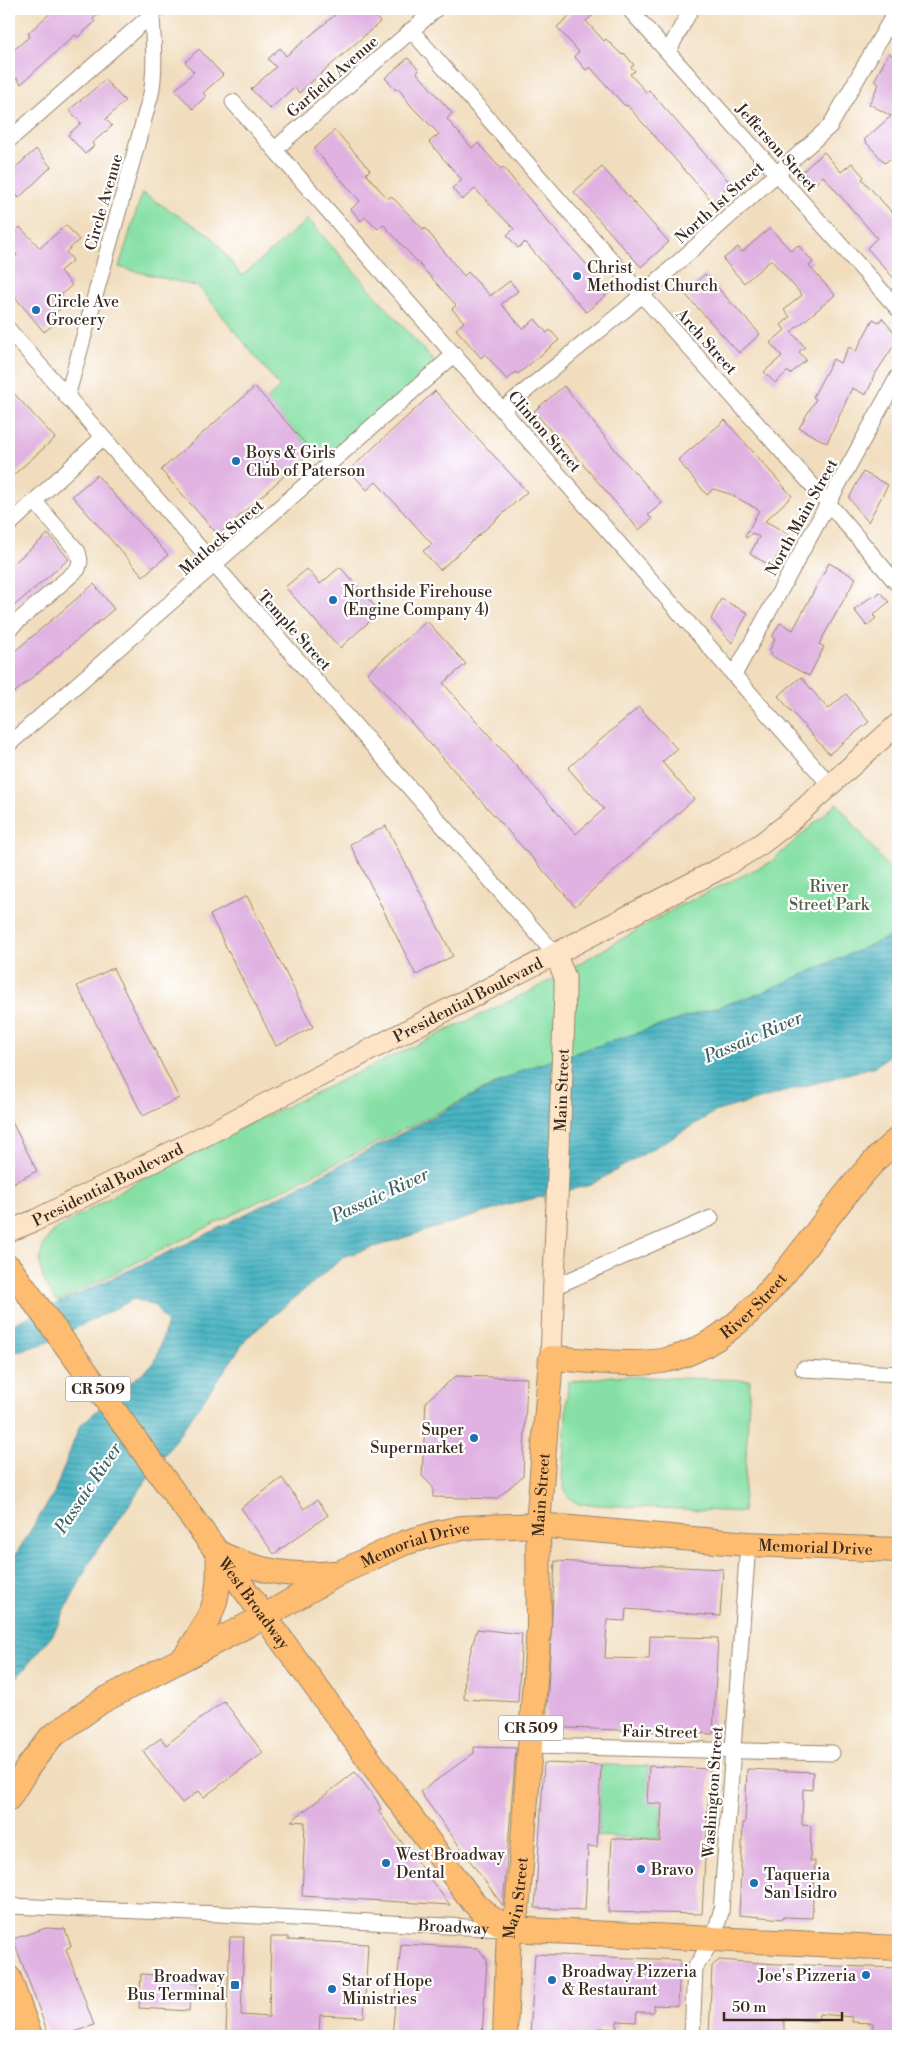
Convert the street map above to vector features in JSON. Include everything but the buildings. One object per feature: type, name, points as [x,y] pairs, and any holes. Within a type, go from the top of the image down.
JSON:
[{"type":"main road","name":"River Street","points":[[551,1358],[640,1362],[661,1361],[686,1354],[716,1340],[752,1310],[862,1175],[898,1139]]},
{"type":"main road","name":"West Broadway","points":[[9,1267],[474,1902],[488,1916],[509,1929]]},
{"type":"main road","name":"Main Street","points":[[505,2036],[509,1929],[516,1908],[522,1865],[539,1626],[538,1525],[551,1358]]},
{"type":"main road","name":"Memorial Drive","points":[[9,1798],[38,1753],[66,1725],[102,1700],[265,1616],[340,1572],[404,1543],[438,1533],[461,1528],[538,1525],[748,1544],[898,1550]]},
{"type":"main road","points":[[218,1552],[238,1562],[283,1574],[302,1576],[340,1572]]},
{"type":"main road","points":[[184,1658],[214,1610],[220,1575],[218,1552]]},
{"type":"main road","name":"Broadway","points":[[509,1929],[898,1948]]},
{"type":"main road","points":[[9,1978],[30,2036]]},
{"type":"street","name":"Garfield Avenue","points":[[275,149],[436,9]]},
{"type":"street","name":"Jefferson Street","points":[[629,9],[898,309]]},
{"type":"street","points":[[668,52],[691,9]]},
{"type":"street","name":"North 1st Street","points":[[503,409],[642,295],[830,126],[897,9]]},
{"type":"street","points":[[9,140],[153,10]]},
{"type":"street","name":"Circle Avenue","points":[[66,397],[151,94],[154,74],[153,10]]},
{"type":"street","name":"Arch Street","points":[[411,30],[642,295],[829,504],[898,585]]},
{"type":"street","name":"Clinton Street","points":[[233,102],[830,785]]},
{"type":"street","name":"Temple Street","points":[[9,330],[555,954]]},
{"type":"street","name":"Matlock Street","points":[[9,744],[455,354]]},
{"type":"street","name":"North Main Street","points":[[734,675],[898,376]]},
{"type":"street","points":[[9,525],[102,438]]},
{"type":"street","points":[[9,629],[78,569],[80,561],[78,552],[35,502]]},
{"type":"street","name":"Presidential Boulevard","points":[[9,1231],[154,1161],[716,871],[761,844],[898,724]]},
{"type":"street","name":"Main Street","points":[[551,1358],[564,1031],[564,977],[555,954]]},
{"type":"street","points":[[554,1288],[711,1218]]},
{"type":"street","points":[[804,1369],[898,1374]]},
{"type":"street","name":"Washington Street","points":[[692,2036],[695,1968],[713,1939],[721,1912],[748,1544]]},
{"type":"street","name":"Fair Street","points":[[530,1746],[832,1753]]},
{"type":"street","name":"Broadway","points":[[9,1906],[220,1914],[509,1929]]},
{"type":"green space","points":[[142,193],[210,235],[242,276],[308,219],[437,365],[322,462],[266,400],[280,387],[199,287],[119,267]]},
{"type":"green space","name":"River Street Park","points":[[837,803],[891,871],[898,866],[898,933],[758,994],[525,1069],[57,1302],[51,1293],[42,1275],[40,1258],[47,1240],[53,1231],[177,1158],[535,989],[679,906],[771,862]]},
{"type":"green space","points":[[612,1376],[750,1380],[743,1512],[579,1504],[569,1497],[565,1491],[562,1478],[568,1382]]},
{"type":"green space","points":[[601,1765],[649,1766],[648,1803],[662,1804],[659,1839],[598,1836]]},
{"type":"water","name":"Passaic River","points":[[898,933],[898,1048],[876,1066],[717,1111],[591,1185],[519,1202],[345,1256],[248,1337],[93,1556],[52,1636],[9,1687],[9,1565],[54,1493],[80,1425],[155,1362],[167,1323],[155,1306],[134,1299],[46,1343],[9,1354],[9,1326],[205,1235],[525,1069],[758,994]]},
{"type":"place","name":"Christ Methodist Church","points":[[577,276]]},
{"type":"place","name":"Circle Ave Grocery","points":[[36,310]]},
{"type":"place","name":"Boys & Girls Club of Paterson","points":[[236,461]]},
{"type":"place","name":"Northside Firehouse (Engine Company 4)","points":[[333,600]]},
{"type":"place","name":"Super Supermarket","points":[[474,1438]]},
{"type":"place","name":"West Broadway Dental","points":[[386,1863]]},
{"type":"place","name":"Bravo","points":[[641,1869]]},
{"type":"place","name":"Taqueria San Isidro","points":[[754,1883]]},
{"type":"place","name":"Joe's Pizzeria","points":[[866,1975]]},
{"type":"place","name":"Broadway Pizzeria & Restaurant","points":[[552,1980]]},
{"type":"place","name":"Broadway Bus Terminal","points":[[235,1985]]},
{"type":"place","name":"Star of Hope Ministries","points":[[332,1989]]}]
